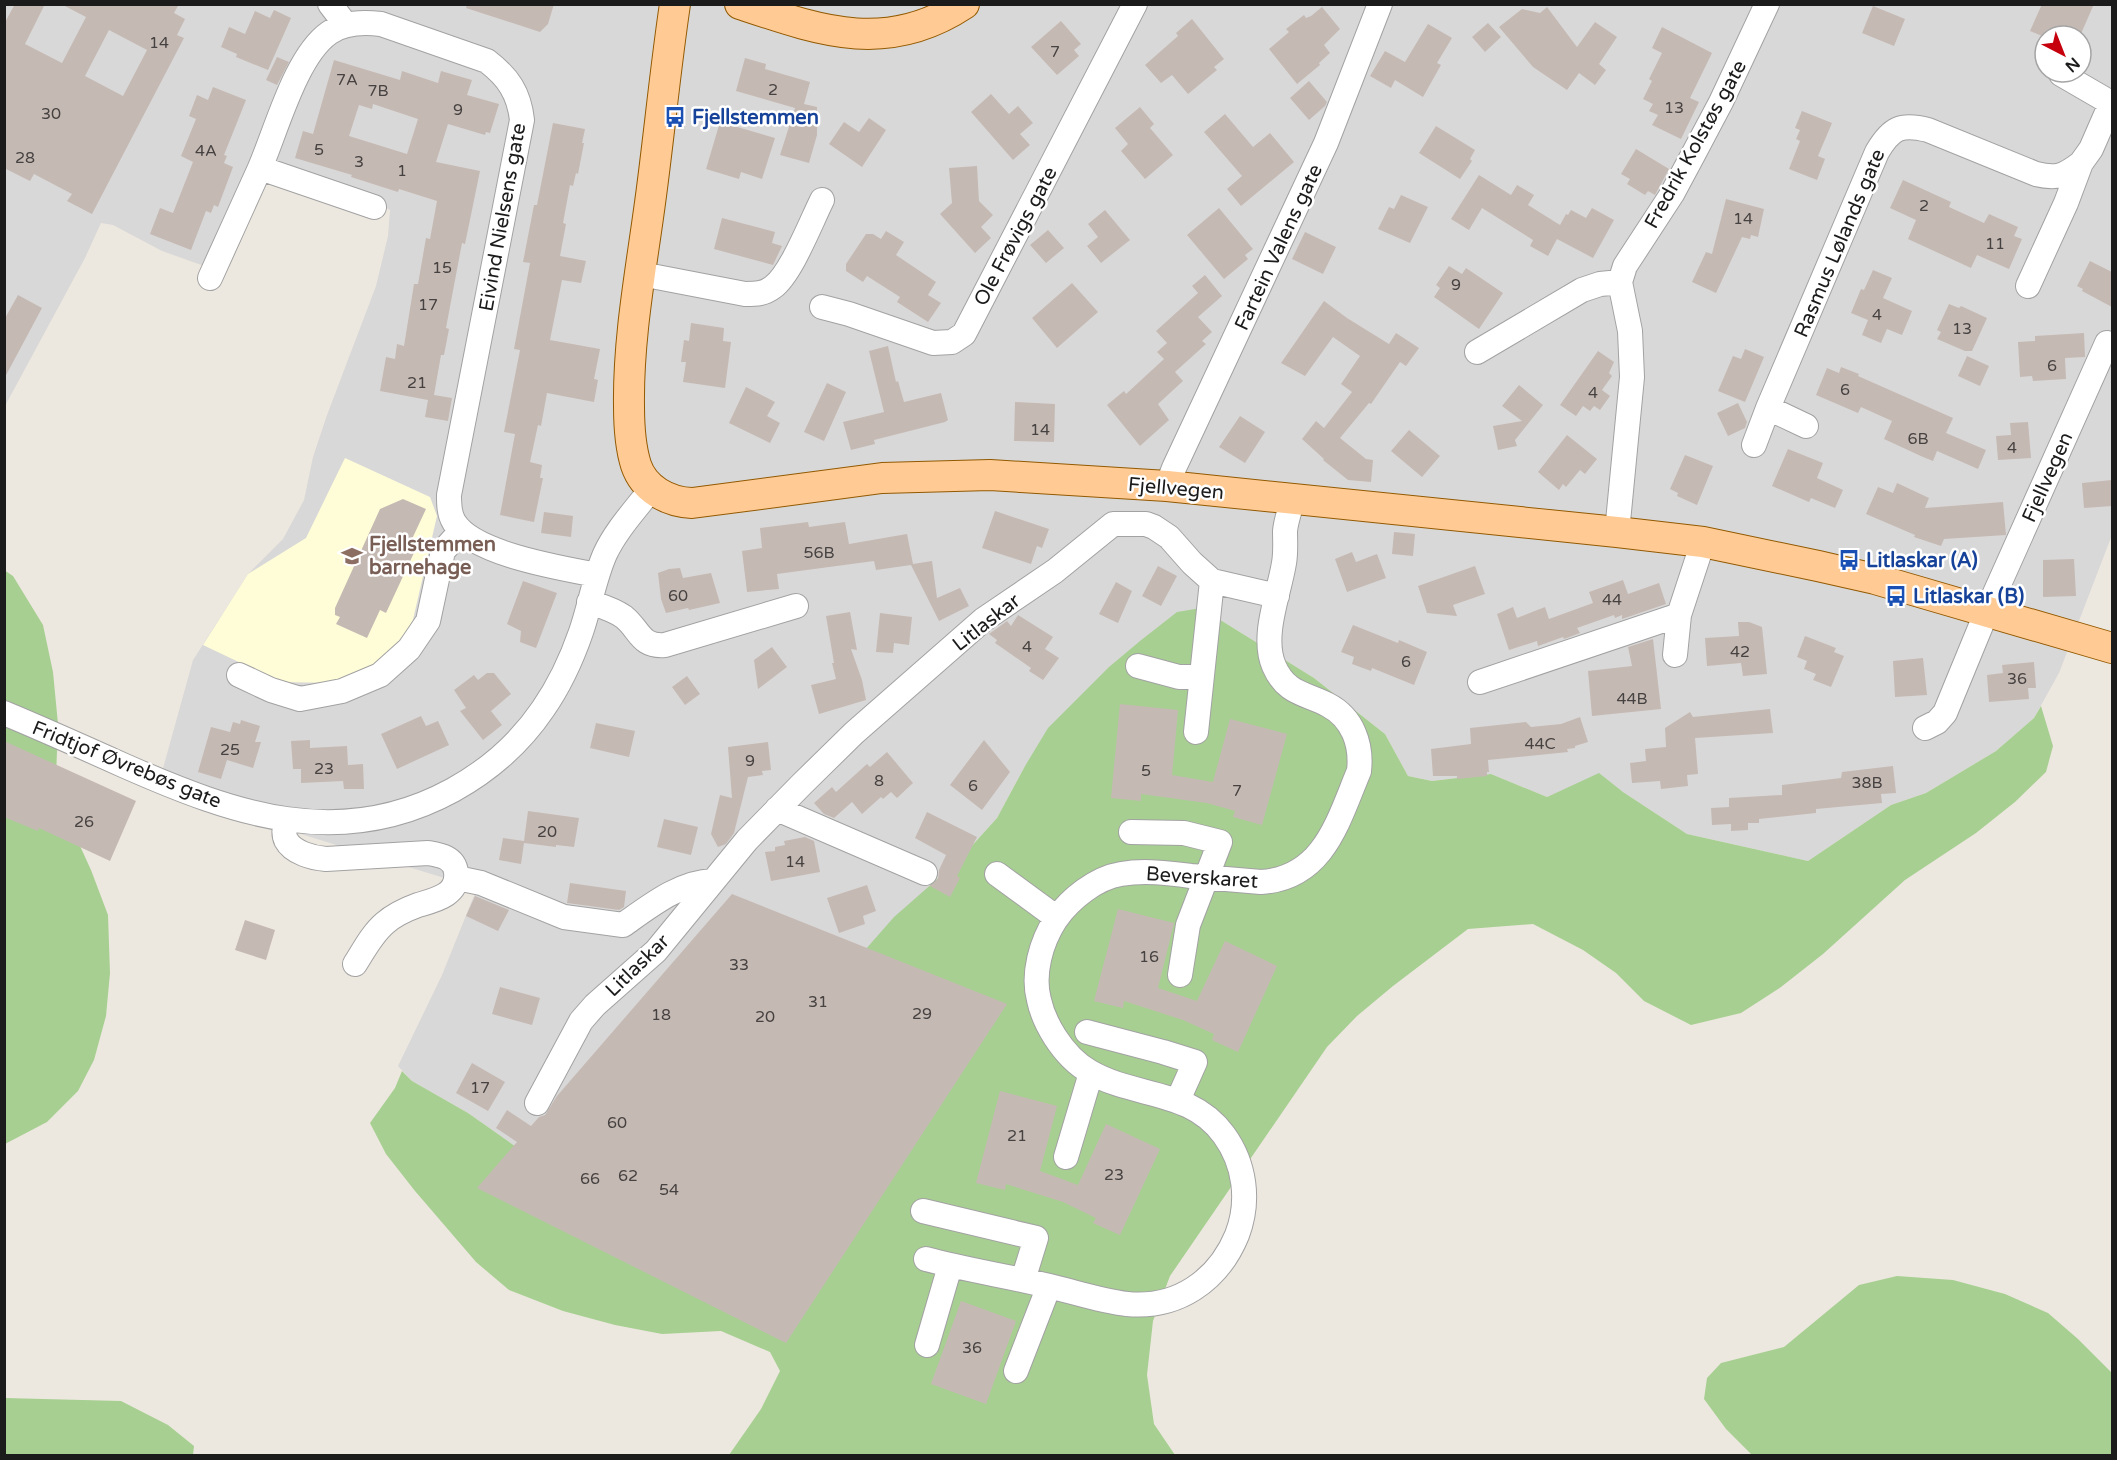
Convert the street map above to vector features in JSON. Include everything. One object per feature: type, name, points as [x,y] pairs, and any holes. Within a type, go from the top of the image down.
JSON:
[{"type":"main road","points":[[652,488],[636,467],[629,422],[631,349],[675,4]]},
{"type":"main road","points":[[740,4],[815,29],[857,35],[896,33],[932,22],[964,4]]},
{"type":"main road","name":"Fjellvegen","points":[[652,488],[662,496],[678,502],[692,503],[882,478],[990,475],[1167,486],[1617,532],[1703,542],[1875,579],[2112,648]]},
{"type":"street","points":[[330,4],[346,25]]},
{"type":"street","name":"Ole Frøvigs gate","points":[[822,307],[933,343],[952,342],[964,334],[1135,4]]},
{"type":"street","name":"Fartein Valens gate","points":[[1167,486],[1326,143],[1380,4]]},
{"type":"street","name":"Fredrik Kolstøs gate","points":[[1620,282],[1625,266],[1672,194],[1721,102],[1767,4]]},
{"type":"street","name":"Eivind Nielsens gate","points":[[210,278],[260,168],[297,77],[316,44],[330,32],[346,25],[363,22],[381,24],[487,61],[510,81],[521,107],[522,120],[449,495],[449,508],[454,522],[461,531]]},
{"type":"street","points":[[2028,286],[2066,203],[2081,162],[2091,149],[2111,109],[2075,84]]},
{"type":"street","name":"Rasmus Lølands gate","points":[[1754,445],[1877,152],[1886,137],[1898,128],[1912,126],[1928,130],[2036,174],[2052,178],[2068,173],[2081,162]]},
{"type":"street","points":[[260,168],[374,207]]},
{"type":"street","points":[[641,274],[746,294],[759,294],[772,288],[783,278],[822,200]]},
{"type":"street","points":[[1477,352],[1582,290],[1600,284],[1620,282],[1630,331],[1632,377],[1617,532]]},
{"type":"street","name":"Fjellvegen","points":[[1924,728],[1937,722],[1945,713],[1987,611],[2107,343]]},
{"type":"street","points":[[1768,408],[1806,426]]},
{"type":"street","name":"Fridtjof Øvrebøs gate","points":[[4,713],[194,796],[266,816],[286,820],[333,823],[399,813],[431,802],[491,765],[519,740],[544,708],[564,672],[581,632],[597,575],[614,538],[652,488]]},
{"type":"street","name":"Beverskaret","points":[[926,1259],[1126,1304],[1146,1305],[1163,1303],[1192,1291],[1206,1280],[1226,1256],[1237,1235],[1244,1213],[1245,1198],[1239,1164],[1225,1135],[1214,1123],[1187,1103],[1116,1083],[1091,1073],[1074,1061],[1049,1028],[1040,1008],[1036,991],[1037,969],[1041,952],[1057,918],[1095,883],[1119,874],[1153,872],[1261,882],[1274,881],[1304,869],[1316,858],[1332,834],[1359,771],[1359,746],[1346,720],[1330,706],[1305,697],[1289,687],[1274,667],[1270,654],[1269,641],[1284,564],[1286,528],[1293,500]]},
{"type":"street","name":"Litlaskar","points":[[537,1103],[581,1021],[595,1005],[656,951],[747,840],[854,733],[983,620],[1055,571],[1113,524],[1146,524],[1162,531],[1212,581]]},
{"type":"street","points":[[239,675],[271,690],[300,699],[342,691],[380,675],[409,649],[428,621],[443,551],[461,531],[481,544],[516,557],[597,575]]},
{"type":"street","points":[[1675,655],[1679,615],[1703,542]]},
{"type":"street","points":[[1196,732],[1212,581],[1277,596]]},
{"type":"street","points":[[589,602],[613,610],[626,619],[645,641],[654,646],[665,645],[796,606]]},
{"type":"street","points":[[1480,682],[1679,615]]},
{"type":"street","points":[[1138,666],[1179,677],[1201,677]]},
{"type":"street","points":[[777,809],[925,873]]},
{"type":"street","points":[[286,820],[284,832],[286,839],[296,849],[314,858],[428,853],[450,860],[455,867],[457,878],[446,896],[404,911],[385,923],[371,939],[355,964]]},
{"type":"street","points":[[1131,832],[1184,833],[1220,842],[1204,877],[1188,925],[1180,975]]},
{"type":"street","points":[[997,874],[1057,918]]},
{"type":"street","points":[[457,878],[481,883],[564,917],[623,925],[658,900],[705,881],[714,881]]},
{"type":"street","points":[[1087,1032],[1195,1062],[1178,1101]]},
{"type":"street","points":[[1066,1157],[1091,1073]]},
{"type":"street","points":[[923,1210],[1036,1238],[1023,1280]]},
{"type":"street","points":[[927,1345],[950,1266]]},
{"type":"street","points":[[1016,1371],[1049,1286]]},
{"type":"shaded area","points":[[5,5],[2112,5],[2112,535],[2059,673],[2034,718],[1996,751],[1926,793],[1891,805],[1808,861],[1687,834],[1599,774],[1547,797],[1491,774],[1432,781],[1408,776],[1385,734],[1314,678],[1201,608],[1025,766],[997,818],[959,860],[866,950],[532,1158],[468,1113],[412,1081],[398,1066],[442,975],[477,888],[157,790],[193,660],[248,574],[283,539],[304,500],[313,457],[327,415],[376,286],[388,236],[390,210],[350,189],[263,164],[207,267],[162,251],[113,225],[101,223],[85,258],[5,406]]},
{"type":"shaded area","name":"Fjellstemmen barnehage","points":[[345,458],[430,497],[437,516],[411,628],[378,662],[336,683],[281,682],[203,645],[248,574],[306,538]]},
{"type":"green space","points":[[4,570],[13,576],[43,625],[53,672],[58,724],[56,778],[75,835],[108,915],[110,973],[106,1016],[94,1060],[78,1091],[47,1122],[5,1144]]},
{"type":"green space","points":[[1201,608],[1314,678],[1385,734],[1408,776],[1432,781],[1491,774],[1547,797],[1599,773],[1623,792],[1687,834],[1808,861],[1891,805],[1926,793],[1996,751],[2034,718],[2041,706],[2053,746],[2046,772],[2015,802],[1976,833],[1905,880],[1823,954],[1781,987],[1741,1013],[1691,1025],[1644,1001],[1616,973],[1583,950],[1533,924],[1468,929],[1393,986],[1357,1016],[1327,1047],[1170,1276],[1153,1321],[1147,1375],[1154,1424],[1175,1455],[729,1455],[761,1409],[780,1371],[770,1352],[721,1331],[662,1334],[615,1325],[563,1311],[509,1290],[476,1262],[386,1154],[370,1123],[395,1088],[402,1071],[412,1081],[468,1113],[532,1158],[865,950],[894,917],[959,860],[997,818],[1048,728],[1109,667],[1140,641],[1177,612]]},
{"type":"green space","points":[[1897,1276],[1953,1280],[2005,1294],[2048,1313],[2112,1373],[2112,1455],[1752,1455],[1726,1429],[1704,1399],[1707,1378],[1721,1363],[1784,1347],[1859,1285]]},
{"type":"green space","points":[[5,1398],[121,1401],[168,1425],[194,1446],[193,1455],[5,1455]]},
{"type":"building","points":[[15,4],[45,4],[25,44],[62,63],[86,17],[61,4],[179,4],[174,13],[185,19],[177,35],[184,38],[92,214],[67,201],[72,194],[34,174],[30,181],[4,168],[4,24]],"holes":[[[109,30],[147,50],[123,96],[85,76]]]},
{"type":"building","points":[[467,4],[554,4],[548,24],[540,32],[466,8]]},
{"type":"building","points":[[2042,4],[2094,4],[2085,24],[2033,24]]},
{"type":"building","points":[[1873,6],[1905,19],[1894,46],[1862,33]]},
{"type":"building","points":[[1322,7],[1340,29],[1324,45],[1330,53],[1319,63],[1320,65],[1297,84],[1269,49],[1289,32],[1286,29],[1304,15],[1306,18],[1311,16]]},
{"type":"building","points":[[1547,7],[1577,47],[1595,22],[1617,37],[1599,64],[1606,70],[1595,85],[1579,73],[1567,90],[1533,67],[1499,27],[1522,9],[1540,13]]},
{"type":"building","points":[[274,10],[291,18],[268,70],[236,57],[237,54],[221,47],[229,27],[245,34],[255,11],[270,18]]},
{"type":"building","points":[[1192,19],[1224,59],[1214,67],[1217,70],[1188,94],[1172,75],[1161,83],[1145,65],[1178,36],[1176,33]]},
{"type":"building","points":[[1061,21],[1081,44],[1074,50],[1079,56],[1057,75],[1031,47]]},
{"type":"building","points":[[1488,23],[1501,37],[1485,52],[1472,37]]},
{"type":"building","points":[[1428,24],[1452,38],[1437,63],[1441,65],[1423,97],[1395,80],[1391,88],[1370,76],[1385,51],[1405,62]]},
{"type":"building","points":[[1662,27],[1712,53],[1690,98],[1699,102],[1681,139],[1652,125],[1658,115],[1649,111],[1653,104],[1643,99],[1652,81],[1649,79],[1662,53],[1652,48]]},
{"type":"building","points":[[277,57],[289,62],[277,85],[266,80]]},
{"type":"building","points":[[745,58],[766,64],[765,69],[810,82],[804,104],[817,107],[817,135],[809,163],[780,155],[795,108],[736,91]]},
{"type":"building","points":[[334,60],[400,80],[402,71],[438,83],[441,71],[472,80],[467,95],[499,104],[490,133],[486,132],[485,135],[448,124],[436,162],[480,171],[465,244],[462,243],[446,328],[449,329],[444,355],[441,355],[434,395],[452,398],[448,421],[425,417],[428,400],[380,391],[386,357],[395,359],[397,344],[404,346],[414,284],[418,284],[426,238],[430,239],[437,201],[399,189],[398,192],[295,158],[303,131],[313,134]],"holes":[[[373,104],[418,119],[407,154],[349,136],[359,105],[372,109]]]},
{"type":"building","points":[[1309,81],[1327,102],[1309,120],[1290,98]]},
{"type":"building","points":[[213,87],[246,100],[224,155],[227,156],[224,163],[233,167],[218,207],[214,205],[211,213],[206,211],[191,250],[150,234],[160,208],[173,213],[193,162],[181,156],[196,119],[189,116],[197,95],[208,100]]},
{"type":"building","points":[[991,94],[1009,114],[1018,106],[1033,123],[1020,134],[1030,145],[1013,160],[971,112]]},
{"type":"building","points":[[1140,107],[1154,124],[1150,128],[1173,155],[1145,179],[1121,151],[1128,144],[1115,128]]},
{"type":"building","points":[[1802,111],[1832,123],[1818,156],[1825,159],[1817,180],[1789,169],[1800,141],[1796,139],[1800,130],[1795,128]]},
{"type":"building","points":[[1225,114],[1253,147],[1270,133],[1294,162],[1241,206],[1227,189],[1242,176],[1204,132]]},
{"type":"building","points":[[869,118],[886,130],[862,167],[829,144],[844,122],[859,132]]},
{"type":"building","points":[[720,122],[775,138],[762,179],[741,172],[739,179],[706,169]]},
{"type":"building","points":[[553,123],[585,129],[578,174],[576,173],[573,186],[570,185],[560,256],[586,261],[581,283],[562,280],[550,340],[600,349],[594,379],[598,380],[594,402],[547,393],[541,426],[538,425],[530,462],[542,465],[540,478],[543,478],[534,522],[500,515],[515,434],[504,432],[520,350],[514,349],[530,263],[523,262]]},
{"type":"building","points":[[1436,126],[1475,150],[1470,159],[1472,161],[1460,179],[1419,153]]},
{"type":"building","points":[[1636,149],[1669,169],[1655,195],[1648,191],[1645,195],[1627,184],[1630,179],[1621,174]]},
{"type":"building","points":[[977,166],[979,201],[993,215],[981,227],[991,238],[975,253],[940,214],[952,203],[949,168]]},
{"type":"building","points":[[1479,175],[1511,195],[1517,185],[1534,195],[1528,205],[1560,225],[1571,210],[1586,218],[1592,208],[1614,220],[1593,258],[1557,239],[1548,256],[1530,246],[1533,240],[1482,208],[1469,230],[1451,219]]},
{"type":"building","points":[[1903,180],[1951,202],[1949,207],[1984,223],[1989,214],[2018,227],[2014,236],[2022,239],[2009,269],[1977,255],[1971,268],[1908,239],[1916,220],[1890,208]]},
{"type":"building","points":[[1401,195],[1428,207],[1410,243],[1378,229],[1389,207],[1394,209]]},
{"type":"building","points":[[1726,199],[1764,209],[1758,237],[1751,235],[1750,239],[1742,237],[1716,293],[1692,282],[1706,252],[1712,254]]},
{"type":"building","points":[[1219,208],[1253,249],[1245,255],[1248,259],[1224,279],[1187,235]]},
{"type":"building","points":[[1105,210],[1130,240],[1101,263],[1087,246],[1098,237],[1088,224]]},
{"type":"building","points":[[722,218],[775,232],[772,243],[782,246],[773,265],[714,249]]},
{"type":"building","points":[[1048,230],[1064,248],[1046,263],[1030,245]]},
{"type":"building","points":[[886,231],[904,242],[896,255],[936,282],[928,295],[941,303],[928,322],[897,302],[900,297],[867,276],[863,282],[846,271],[846,264],[866,234],[873,234],[881,239]]},
{"type":"building","points":[[1305,232],[1336,247],[1323,274],[1292,259]]},
{"type":"building","points":[[2090,261],[2112,272],[2112,307],[2077,286]]},
{"type":"building","points":[[1449,266],[1462,274],[1466,268],[1503,293],[1479,329],[1434,297],[1440,288],[1436,285]]},
{"type":"building","points":[[1873,270],[1892,278],[1883,298],[1912,311],[1902,335],[1887,329],[1881,343],[1862,335],[1868,320],[1851,313],[1861,289],[1864,290]]},
{"type":"building","points":[[1205,275],[1222,296],[1198,317],[1212,332],[1202,341],[1206,344],[1175,372],[1183,381],[1158,404],[1169,420],[1140,446],[1107,405],[1124,391],[1126,394],[1164,359],[1157,352],[1167,343],[1156,331],[1198,293],[1192,286]]},
{"type":"building","points":[[1072,283],[1098,312],[1057,348],[1032,318]]},
{"type":"building","points":[[18,295],[42,308],[4,379],[4,320]]},
{"type":"building","points":[[1324,301],[1389,344],[1396,333],[1419,348],[1406,366],[1400,362],[1371,404],[1369,403],[1340,438],[1366,459],[1373,460],[1371,482],[1348,480],[1302,439],[1316,421],[1324,428],[1352,392],[1341,384],[1360,356],[1333,337],[1305,376],[1281,363]]},
{"type":"building","points":[[1949,304],[1959,308],[1961,306],[1987,318],[1972,351],[1965,351],[1937,339],[1941,332],[1937,330]]},
{"type":"building","points":[[691,323],[724,328],[723,341],[731,342],[725,388],[683,382],[686,362],[681,362],[684,340],[689,341]]},
{"type":"building","points":[[2084,333],[2085,357],[2065,358],[2066,379],[2033,381],[2032,376],[2020,377],[2018,342],[2035,341],[2035,336]]},
{"type":"building","points":[[888,346],[896,382],[898,381],[904,402],[941,393],[948,420],[874,440],[875,444],[851,450],[843,422],[884,412],[869,351]]},
{"type":"building","points":[[1745,349],[1764,357],[1745,402],[1718,391],[1733,356],[1741,359]]},
{"type":"building","points":[[1598,351],[1614,362],[1609,373],[1612,376],[1602,390],[1610,396],[1600,410],[1594,406],[1590,411],[1583,406],[1576,416],[1560,405]]},
{"type":"building","points":[[1967,356],[1989,366],[1980,386],[1958,376]]},
{"type":"building","points":[[1841,367],[1953,418],[1946,433],[1986,450],[1978,469],[1937,451],[1933,461],[1923,457],[1884,439],[1892,421],[1861,407],[1858,413],[1816,395],[1827,368],[1839,373]]},
{"type":"building","points":[[827,383],[846,392],[824,441],[804,432]]},
{"type":"building","points":[[1519,385],[1543,405],[1515,440],[1517,446],[1498,450],[1493,426],[1522,421],[1502,406]]},
{"type":"building","points":[[746,387],[775,402],[767,416],[780,423],[770,443],[729,423]]},
{"type":"building","points":[[1015,402],[1055,404],[1054,442],[1014,441]]},
{"type":"building","points":[[1738,403],[1747,422],[1745,428],[1728,436],[1717,413]]},
{"type":"building","points":[[1240,416],[1265,432],[1245,463],[1219,447]]},
{"type":"building","points":[[2028,422],[2031,458],[1998,460],[1996,436],[2011,435],[2010,423]]},
{"type":"building","points":[[1409,430],[1440,456],[1422,477],[1391,451]]},
{"type":"building","points":[[1567,435],[1597,459],[1585,474],[1580,470],[1566,487],[1563,484],[1559,490],[1538,472]]},
{"type":"building","points":[[1788,449],[1823,463],[1817,478],[1843,490],[1835,508],[1811,498],[1809,502],[1772,486]]},
{"type":"building","points":[[1685,455],[1713,466],[1697,505],[1677,496],[1678,493],[1670,489]]},
{"type":"building","points":[[2112,480],[2112,506],[2084,508],[2082,483]]},
{"type":"building","points":[[1897,483],[1929,498],[1925,508],[2003,502],[2006,535],[1944,539],[1941,546],[1914,537],[1915,535],[1866,514],[1878,487],[1893,493]]},
{"type":"building","points":[[403,499],[426,509],[412,539],[419,542],[386,613],[380,610],[367,638],[336,624],[340,617],[335,615],[335,608],[380,509]]},
{"type":"building","points":[[995,511],[1049,529],[1042,548],[1037,546],[1031,564],[982,548]]},
{"type":"building","points":[[544,512],[573,516],[571,537],[541,533]]},
{"type":"building","points":[[808,522],[809,527],[845,522],[849,544],[907,534],[913,564],[932,561],[937,598],[960,588],[969,606],[939,621],[911,565],[876,570],[874,561],[777,574],[779,589],[747,592],[742,551],[762,548],[760,528]]},
{"type":"building","points":[[1394,532],[1415,534],[1413,556],[1392,554]]},
{"type":"building","points":[[1352,552],[1356,562],[1377,554],[1386,578],[1347,592],[1335,559]]},
{"type":"building","points":[[2074,559],[2076,596],[2043,597],[2043,560]]},
{"type":"building","points":[[1158,566],[1177,576],[1161,606],[1142,596]]},
{"type":"building","points":[[1475,566],[1485,594],[1453,605],[1457,616],[1427,613],[1418,586]]},
{"type":"building","points":[[680,568],[683,578],[711,573],[720,603],[666,613],[661,599],[658,573]]},
{"type":"building","points":[[1623,580],[1628,594],[1659,583],[1666,604],[1622,619],[1622,615],[1615,618],[1614,615],[1577,628],[1580,633],[1564,639],[1563,637],[1538,646],[1537,641],[1509,650],[1497,614],[1513,607],[1517,618],[1545,607],[1549,619],[1593,603],[1589,592]]},
{"type":"building","points":[[523,581],[557,593],[536,648],[520,642],[521,631],[507,624]]},
{"type":"building","points":[[1116,582],[1132,591],[1118,623],[1099,614]]},
{"type":"building","points":[[850,612],[857,650],[851,649],[862,680],[866,700],[819,714],[811,685],[836,679],[826,616]]},
{"type":"building","points":[[880,613],[912,617],[909,645],[894,643],[893,653],[876,652]]},
{"type":"building","points":[[1018,615],[1053,637],[1045,649],[1059,658],[1043,680],[1029,671],[1031,668],[995,643],[997,640],[989,634],[1007,621],[1011,626]]},
{"type":"building","points":[[1738,622],[1749,622],[1762,627],[1767,674],[1743,676],[1741,663],[1707,666],[1705,638],[1739,636]]},
{"type":"building","points":[[1353,625],[1427,652],[1414,685],[1372,668],[1371,671],[1352,664],[1354,657],[1341,652]]},
{"type":"building","points":[[1805,636],[1836,648],[1834,652],[1844,656],[1831,687],[1813,680],[1816,674],[1804,669],[1807,661],[1797,657]]},
{"type":"building","points":[[1653,639],[1661,709],[1592,716],[1588,671],[1632,666],[1628,647]]},
{"type":"building","points":[[772,647],[787,667],[758,689],[754,660]]},
{"type":"building","points":[[1923,658],[1927,695],[1895,697],[1893,661]]},
{"type":"building","points":[[2034,662],[2036,688],[2028,688],[2029,699],[1989,702],[1987,675],[2003,673],[2002,665]]},
{"type":"building","points":[[487,673],[494,673],[511,694],[491,711],[502,725],[483,740],[460,711],[466,708],[454,690],[474,675],[478,680]]},
{"type":"building","points":[[687,676],[700,694],[685,705],[672,687]]},
{"type":"building","points":[[1120,704],[1178,710],[1172,775],[1213,782],[1230,719],[1287,734],[1262,825],[1233,817],[1235,811],[1207,803],[1141,794],[1141,801],[1111,798]]},
{"type":"building","points":[[1770,709],[1773,733],[1695,738],[1698,774],[1687,775],[1688,786],[1661,789],[1660,781],[1632,783],[1630,763],[1646,761],[1645,749],[1666,747],[1665,728],[1690,712],[1693,717]]},
{"type":"building","points":[[421,716],[426,726],[438,721],[449,745],[397,769],[381,734]]},
{"type":"building","points":[[1580,717],[1588,742],[1567,749],[1568,752],[1488,760],[1487,776],[1457,779],[1457,776],[1433,776],[1431,749],[1471,744],[1470,728],[1526,722],[1531,727],[1561,724]]},
{"type":"building","points":[[241,720],[260,726],[255,742],[261,742],[253,768],[227,760],[221,779],[198,772],[211,727],[230,732],[233,722],[240,724]]},
{"type":"building","points":[[596,723],[635,731],[629,757],[590,748]]},
{"type":"building","points":[[310,740],[310,748],[347,746],[348,765],[363,764],[364,789],[344,789],[343,781],[301,783],[301,769],[293,769],[291,741]]},
{"type":"building","points":[[984,740],[1010,772],[982,810],[950,785]]},
{"type":"building","points":[[4,741],[136,801],[110,861],[39,828],[38,831],[4,817]]},
{"type":"building","points":[[768,742],[771,770],[762,771],[763,775],[748,777],[734,833],[726,844],[718,847],[711,834],[720,795],[732,798],[728,747]]},
{"type":"building","points":[[887,752],[913,783],[897,798],[891,792],[883,799],[881,797],[862,814],[852,802],[834,818],[824,814],[814,803],[832,787],[836,792],[867,764],[870,767]]},
{"type":"building","points":[[1893,766],[1896,793],[1881,794],[1882,803],[1816,809],[1816,813],[1759,819],[1759,823],[1748,823],[1748,830],[1731,831],[1731,824],[1712,825],[1711,808],[1729,807],[1729,798],[1782,795],[1782,785],[1841,778],[1842,772]]},
{"type":"building","points":[[528,811],[579,818],[574,847],[524,843],[521,864],[499,860],[503,838],[524,841]]},
{"type":"building","points":[[927,812],[977,837],[957,876],[960,878],[950,897],[930,886],[938,879],[939,870],[946,855],[915,838]]},
{"type":"building","points":[[664,819],[698,827],[691,855],[657,847]]},
{"type":"building","points":[[805,837],[814,841],[820,872],[771,881],[765,852],[775,851],[775,847],[785,845],[784,841]]},
{"type":"building","points":[[570,883],[626,891],[624,907],[619,910],[567,903]]},
{"type":"building","points":[[867,885],[876,911],[863,916],[865,924],[839,933],[827,898]]},
{"type":"building","points":[[732,894],[1007,1004],[786,1343],[477,1188],[517,1142],[496,1128],[507,1110],[531,1126],[539,1117],[545,1115],[557,1096]]},
{"type":"building","points":[[475,896],[509,910],[498,931],[466,916]]},
{"type":"building","points":[[1118,909],[1174,923],[1158,988],[1197,1001],[1225,941],[1277,966],[1238,1052],[1212,1040],[1214,1034],[1183,1020],[1124,1001],[1123,1008],[1094,1001]]},
{"type":"building","points":[[245,920],[275,930],[266,960],[235,950]]},
{"type":"building","points":[[500,987],[540,998],[532,1025],[492,1014]]},
{"type":"building","points":[[472,1063],[505,1082],[488,1111],[456,1093]]},
{"type":"building","points":[[1000,1091],[1057,1106],[1040,1171],[1078,1185],[1106,1124],[1160,1149],[1120,1235],[1093,1223],[1096,1218],[1063,1202],[1006,1184],[1005,1190],[976,1183]]},
{"type":"building","points":[[961,1301],[1016,1321],[986,1404],[931,1384]]},
{"type":"place","name":"Fjellstemmen","points":[[675,117]]},
{"type":"place","name":"Fjellstemmen barnehage","points":[[352,556]]},
{"type":"place","name":"Litlaskar (A)","points":[[1849,560]]},
{"type":"place","name":"Litlaskar (B)","points":[[1896,596]]}]
